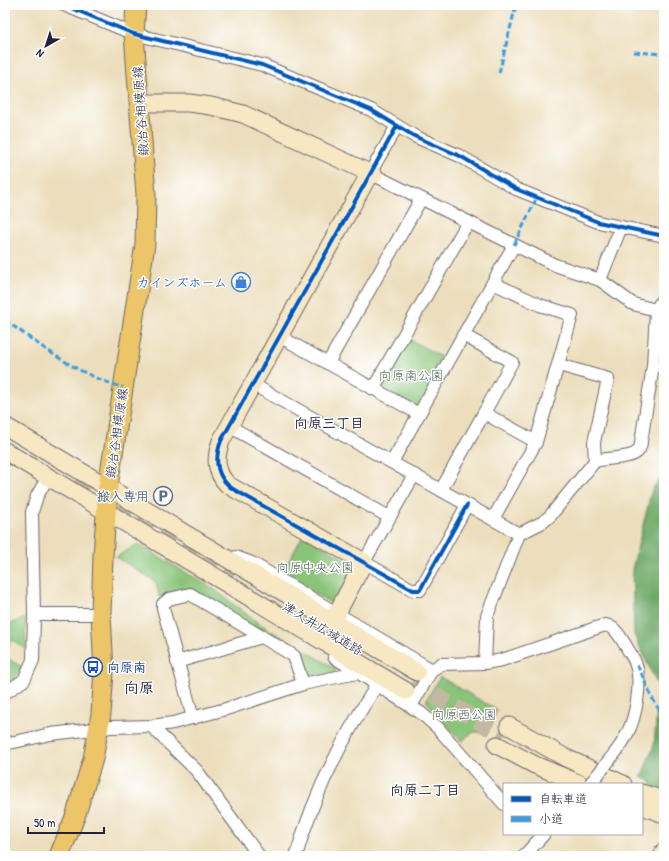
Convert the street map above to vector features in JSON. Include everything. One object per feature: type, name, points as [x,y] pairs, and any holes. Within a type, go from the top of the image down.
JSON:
[{"type":"main road","name":"鍛冶谷相模原線","points":[[59,856],[75,817],[93,759],[99,729],[104,686],[101,614],[108,487],[145,244],[146,195],[134,34],[136,5]]},
{"type":"main road","points":[[140,103],[189,103],[211,106],[243,114],[372,174],[229,426],[221,441],[216,459],[219,472],[228,485],[364,562],[337,613]]},
{"type":"main road","points":[[5,426],[206,545],[416,684]]},
{"type":"main road","points":[[5,440],[74,481]]},
{"type":"main road","points":[[5,451],[106,512],[228,578],[416,684]]},
{"type":"main road","points":[[504,736],[595,783]]},
{"type":"main road","points":[[504,736],[535,765],[579,783]]},
{"type":"main road","points":[[504,736],[566,758],[621,783]]},
{"type":"main road","points":[[562,767],[611,783]]},
{"type":"main road","points":[[643,797],[664,800]]},
{"type":"main road","points":[[643,797],[664,814]]},
{"type":"main road","points":[[663,856],[664,850]]},
{"type":"street","points":[[64,5],[134,34],[262,66],[371,110],[414,136],[460,156],[516,189],[598,222],[664,236]]},
{"type":"street","points":[[397,126],[372,174],[555,265],[600,280],[633,304],[656,310]]},
{"type":"street","points":[[328,364],[421,199]]},
{"type":"street","points":[[373,389],[468,222]]},
{"type":"street","points":[[600,280],[621,227]]},
{"type":"street","points":[[392,462],[514,245]]},
{"type":"street","points":[[493,282],[540,305],[572,315],[536,442],[493,519]]},
{"type":"street","points":[[485,663],[487,616],[519,534],[543,522],[550,516],[595,462],[604,458],[630,456],[638,451],[642,442],[653,366],[656,310],[664,297]]},
{"type":"street","points":[[441,490],[512,362],[463,335]]},
{"type":"street","points":[[279,336],[419,414]]},
{"type":"street","points":[[559,364],[608,379],[595,436],[595,462]]},
{"type":"street","points":[[252,384],[519,534]]},
{"type":"street","points":[[484,413],[536,442]]},
{"type":"street","points":[[229,426],[389,517]]},
{"type":"street","points":[[414,475],[364,562],[413,590],[420,590],[467,505]]},
{"type":"street","points":[[5,693],[20,684],[30,671],[34,648],[32,512],[37,496],[48,477]]},
{"type":"street","points":[[206,545],[252,563],[337,613],[416,684],[438,728],[503,803]]},
{"type":"street","points":[[228,578],[265,615],[377,685],[416,684],[441,664],[485,663],[502,660],[605,625],[616,630],[637,665],[636,704],[632,724],[626,736],[591,783]]},
{"type":"street","points":[[193,718],[163,608],[163,604],[169,599],[190,594],[294,656],[303,684]]},
{"type":"street","points":[[34,614],[101,614]]},
{"type":"street","points":[[177,662],[262,637]]},
{"type":"street","points":[[5,744],[35,737],[99,729],[151,726],[193,718],[303,684],[357,673]]},
{"type":"street","points":[[296,856],[305,827],[338,750],[351,725],[377,685]]},
{"type":"street","points":[[151,726],[197,770],[260,856]]},
{"type":"street","points":[[524,856],[537,837]]},
{"type":"green space","name":"向原南公園","points":[[404,336],[448,361],[419,414],[373,389]]},
{"type":"green space","points":[[664,474],[664,804],[649,780],[641,777],[654,745],[659,688],[634,635],[632,569],[652,489]]},
{"type":"green space","name":"向原中央公園","points":[[303,535],[352,563],[354,568],[335,600],[329,602],[282,574]]},
{"type":"green space","points":[[138,544],[215,590],[261,625],[335,668],[335,674],[306,679],[297,653],[191,590],[159,597],[156,582],[116,557]]},
{"type":"green space","points":[[25,618],[26,649],[12,640],[5,650],[5,626]]},
{"type":"green space","points":[[5,657],[22,667],[15,678],[5,685]]},
{"type":"green space","name":"向原西公園","points":[[440,677],[497,710],[485,734],[474,732],[462,742],[426,701]]},
{"type":"tunnel","points":[[74,481],[234,575]]},
{"type":"tunnel","points":[[412,682],[504,736]]},
{"type":"marked path","points":[[499,73],[516,5]]},
{"type":"marked path","points":[[634,52],[664,54]]},
{"type":"marked path","points":[[514,245],[537,197]]},
{"type":"marked path","points":[[5,320],[47,350],[76,368],[91,376],[123,387]]},
{"type":"marked path","points":[[637,665],[652,698],[659,710],[664,715]]},
{"type":"cycle path","points":[[64,5],[134,34],[262,65],[371,110],[414,136],[460,156],[516,189],[598,222],[664,236]]},
{"type":"cycle path","points":[[397,126],[221,441],[217,461],[218,468],[223,479],[233,489],[413,590],[420,590],[467,505]]},
{"type":"place","name":"カインズホーム","points":[[241,282]]},
{"type":"place","name":"搬入専用","points":[[163,496]]},
{"type":"place","name":"向原南","points":[[93,667]]},
{"type":"district","name":"向原三丁目","points":[[329,423]]},
{"type":"district","name":"向原","points":[[139,688]]},
{"type":"district","name":"向原二丁目","points":[[425,790]]}]
